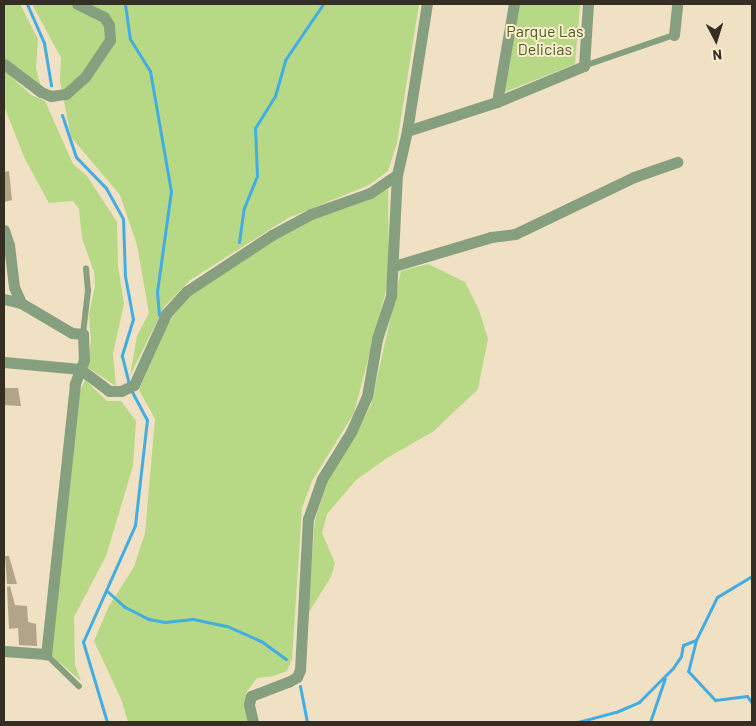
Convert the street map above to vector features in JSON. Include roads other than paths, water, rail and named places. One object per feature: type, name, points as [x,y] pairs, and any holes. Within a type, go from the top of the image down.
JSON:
[{"type":"street","points":[[4,64],[41,92],[51,96],[66,94],[85,77],[110,40],[110,25],[104,17],[77,4]]},
{"type":"street","points":[[253,722],[249,704],[251,696],[288,682],[297,677],[300,670],[308,519],[322,479],[351,432],[367,396],[377,339],[391,296],[394,266],[396,175],[407,131],[427,4]]},
{"type":"street","points":[[497,102],[514,4]]},
{"type":"street","points":[[407,131],[497,102],[584,66],[588,4]]},
{"type":"street","points":[[674,35],[677,4]]},
{"type":"street","points":[[394,266],[491,237],[515,234],[634,177],[678,162]]},
{"type":"street","points":[[4,362],[80,369],[109,391],[121,391],[134,385],[166,314],[187,290],[280,230],[311,214],[370,193],[396,175]]},
{"type":"street","points":[[4,230],[9,246],[14,287],[21,303]]},
{"type":"street","points":[[4,299],[21,303],[72,333],[83,334],[84,360],[75,384],[46,654],[4,651]]},
{"type":"lane","points":[[584,66],[674,35]]},
{"type":"lane","points":[[83,334],[88,291],[86,269]]},
{"type":"lane","points":[[46,654],[78,686]]},
{"type":"waterway","points":[[27,4],[44,43],[51,85]]},
{"type":"waterway","points":[[125,4],[130,39],[150,71],[171,191],[157,292],[159,315]]},
{"type":"waterway","points":[[239,242],[244,208],[257,175],[255,128],[275,96],[285,60],[323,4]]},
{"type":"waterway","points":[[62,115],[76,157],[106,188],[123,219],[125,276],[133,319],[122,356],[129,384]]},
{"type":"waterway","points":[[107,722],[83,642],[135,525],[147,420],[131,390]]},
{"type":"waterway","points":[[752,576],[717,597],[696,640],[688,671],[715,700],[747,696],[752,703]]},
{"type":"waterway","points":[[107,591],[125,607],[149,619],[165,622],[193,619],[227,626],[261,641],[286,659]]},
{"type":"waterway","points":[[578,722],[616,712],[639,702],[673,668],[681,656],[683,645],[696,640]]},
{"type":"waterway","points":[[650,722],[665,678]]},
{"type":"waterway","points":[[300,686],[307,722]]},
{"type":"park label","name":"Parque Las Delicias","points":[[545,40]]}]
